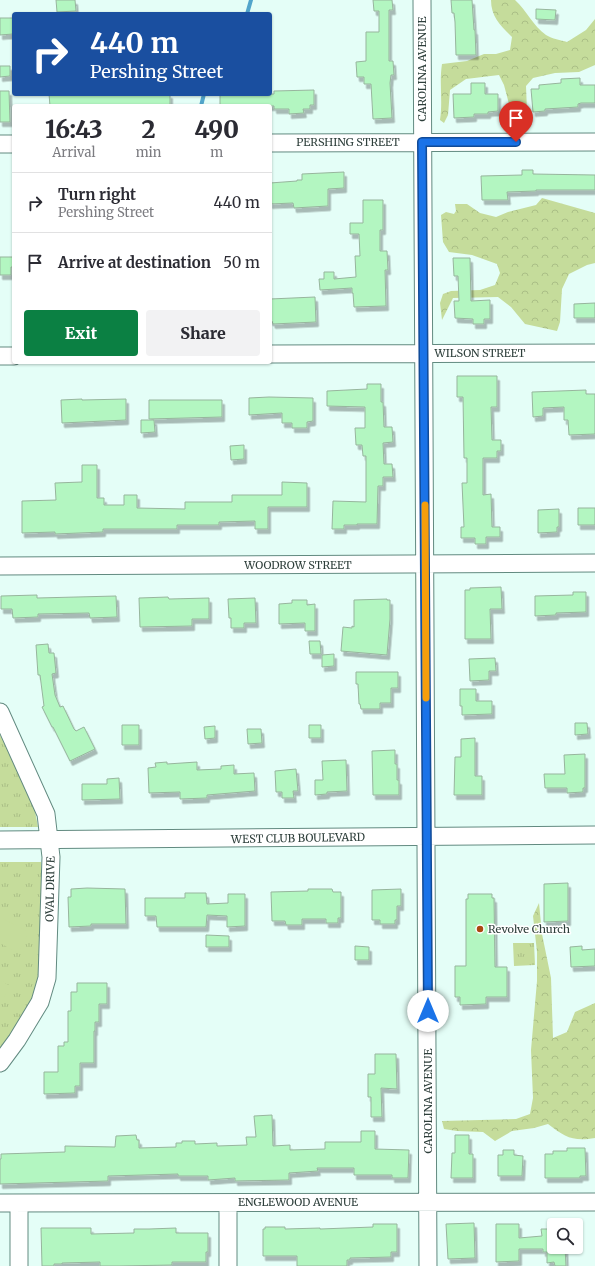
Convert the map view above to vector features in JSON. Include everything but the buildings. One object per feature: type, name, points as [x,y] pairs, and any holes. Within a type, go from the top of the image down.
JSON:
[{"type":"street","name":"CAROLINA AVENUE","points":[[422,0],[428,1266]]},
{"type":"street","name":"PERSHING STREET","points":[[272,142],[595,142]]},
{"type":"street","points":[[0,144],[12,144]]},
{"type":"street","name":"WILSON STREET","points":[[272,354],[595,353]]},
{"type":"street","points":[[0,356],[12,356]]},
{"type":"street","name":"WOODROW STREET","points":[[0,566],[595,563]]},
{"type":"street","name":"OVAL DRIVE","points":[[0,712],[46,814],[51,864],[47,978],[40,1002],[17,1040],[0,1063]]},
{"type":"street","name":"WEST CLUB BOULEVARD","points":[[0,840],[595,835]]},
{"type":"street","name":"ENGLEWOOD AVENUE","points":[[0,1203],[595,1202]]},
{"type":"street","points":[[19,1203],[19,1266]]},
{"type":"street","points":[[228,1203],[228,1266]]},
{"type":"green space","points":[[491,0],[515,0],[541,31],[551,38],[567,42],[586,30],[595,19],[595,65],[579,72],[555,73],[533,78],[526,86],[527,111],[532,122],[521,122],[513,119],[504,85],[499,75],[466,79],[450,90],[448,115],[444,123],[440,120],[442,64],[467,61],[484,54],[496,54],[510,50],[512,37],[495,16],[491,6]]},
{"type":"green space","points":[[542,198],[595,213],[595,263],[587,265],[569,274],[562,289],[560,322],[557,331],[525,324],[511,307],[498,297],[453,298],[442,320],[440,303],[443,294],[451,291],[480,290],[495,285],[500,273],[497,264],[472,255],[449,252],[443,242],[441,215],[446,212],[454,214],[456,211],[455,204],[467,204],[480,213],[496,217],[508,212],[536,205]]},
{"type":"green space","points":[[0,735],[11,754],[34,806],[38,827],[0,827]]},
{"type":"green space","points":[[0,862],[41,862],[43,985],[0,1054]]},
{"type":"green space","points":[[539,903],[542,934],[551,978],[553,1038],[567,1032],[575,1012],[595,1003],[595,1138],[575,1139],[559,1132],[548,1124],[534,1128],[512,1131],[495,1141],[483,1132],[444,1129],[442,1121],[516,1119],[530,1114],[533,1098],[531,1050],[537,981],[537,952],[533,916]]},
{"type":"green space","points":[[0,917],[29,932],[18,953],[0,943]]},
{"type":"green space","points":[[513,943],[534,943],[535,965],[514,966]]},
{"type":"green space","points":[[0,980],[10,986],[0,1005]]},
{"type":"waterway","points":[[248,12],[251,0]]},
{"type":"waterway","points":[[202,104],[204,96]]},
{"type":"slow traffic","points":[[425,505],[426,698]]},
{"type":"place","name":"Revolve Church","points":[[480,929]]},
{"type":"route","points":[[428,1011],[422,142],[516,142]]}]
